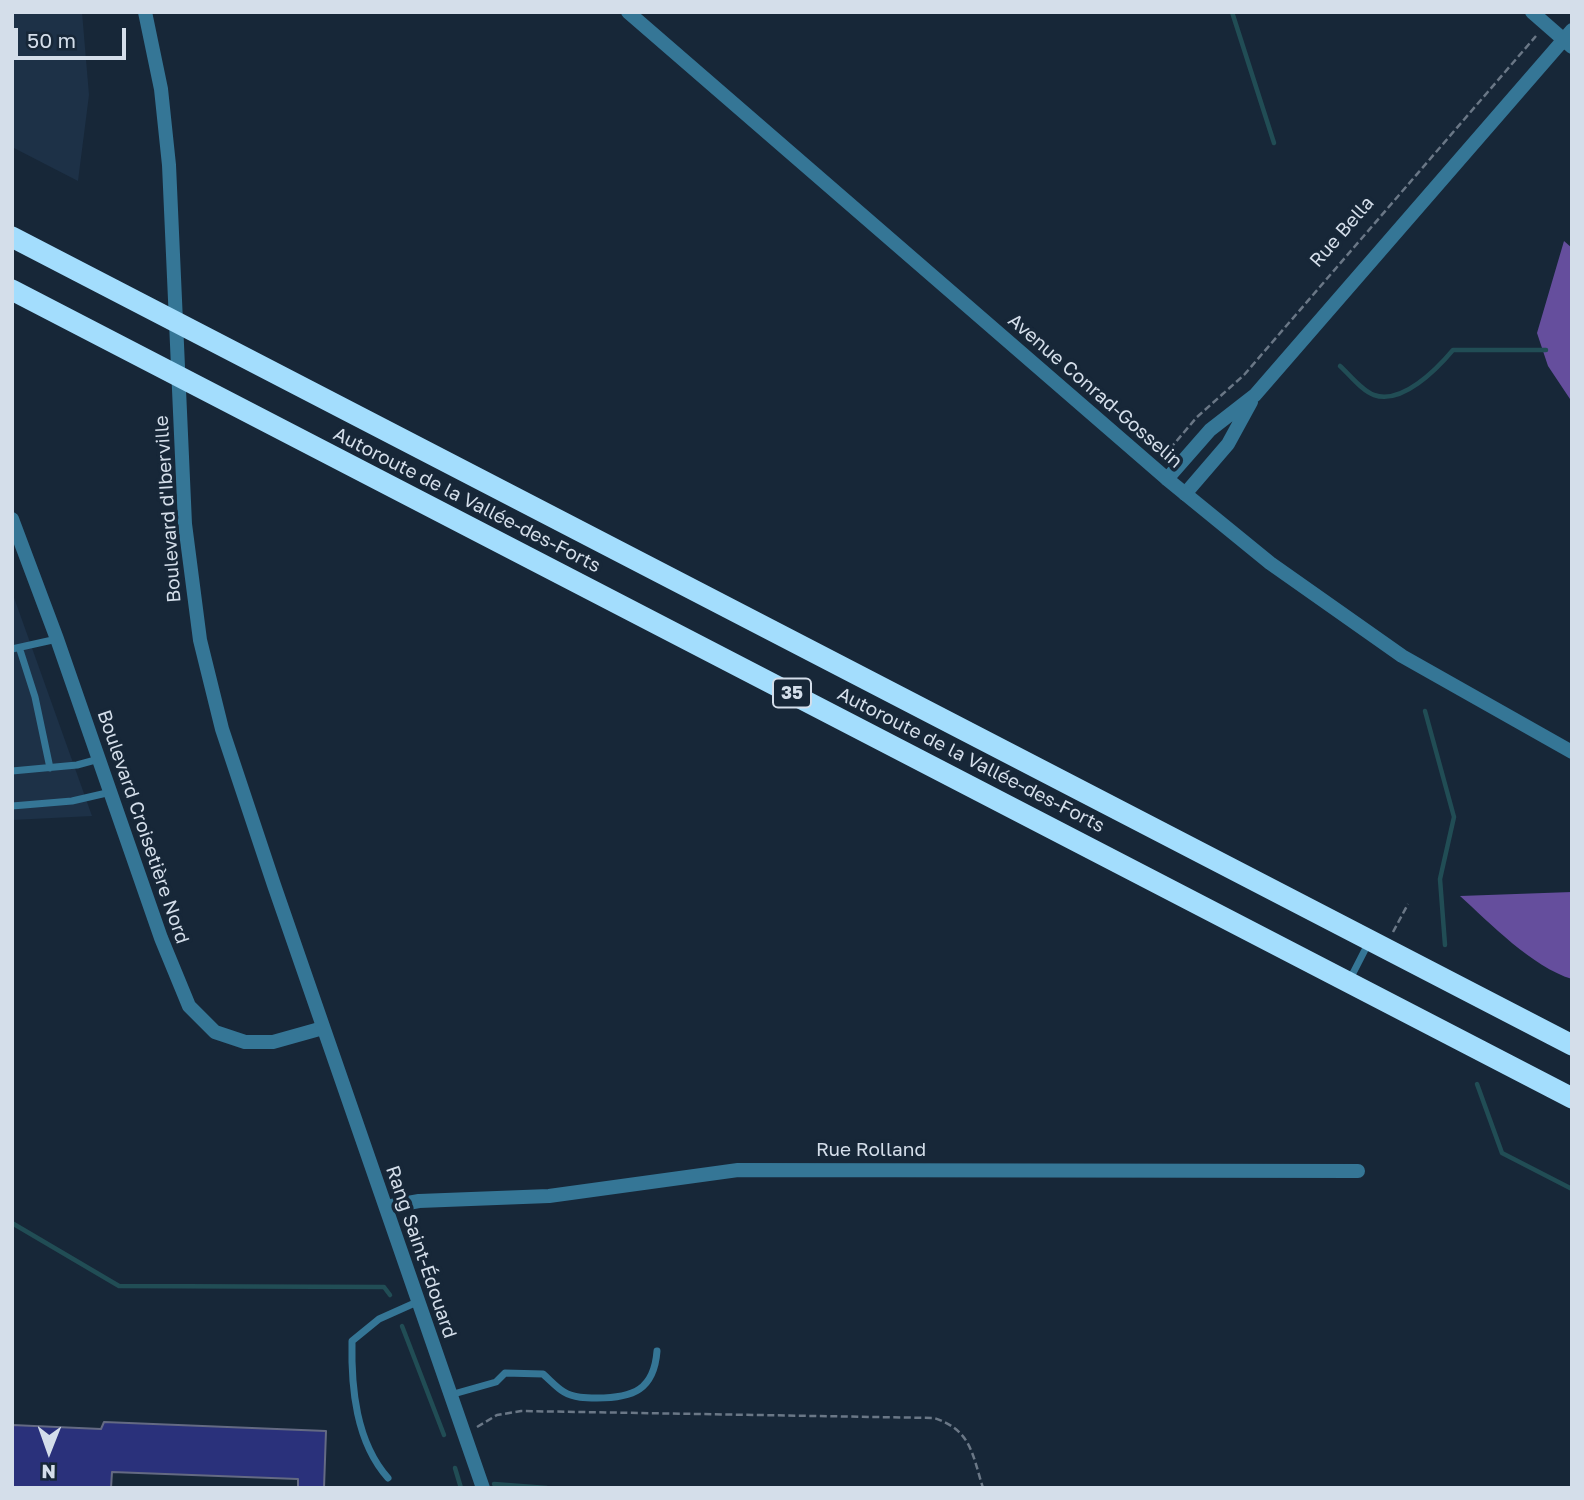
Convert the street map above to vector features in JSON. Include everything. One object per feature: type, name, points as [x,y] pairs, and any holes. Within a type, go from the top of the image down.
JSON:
[{"type":"highway","name":"Autoroute de la Vallée-des-Forts","points":[[12,237],[1572,1045]]},
{"type":"highway","name":"Autoroute de la Vallée-des-Forts","points":[[12,290],[1572,1098]]},
{"type":"street","name":"Boulevard d'Iberville","points":[[145,12],[164,114],[174,260],[185,524],[200,640],[227,746],[323,1028]]},
{"type":"street","name":"Avenue Conrad-Gosselin","points":[[628,12],[1167,479],[1269,563],[1370,635],[1464,694],[1572,752]]},
{"type":"street","points":[[1167,479],[1210,430],[1255,395],[1569,38],[1532,12]]},
{"type":"street","points":[[1185,494],[1228,444],[1255,395]]},
{"type":"street","name":"Boulevard Croisetière Nord","points":[[12,519],[17,545],[57,639],[177,983],[197,1017],[225,1037],[254,1043],[280,1040],[323,1028]]},
{"type":"street","name":"Rang Saint-Édouard","points":[[323,1028],[483,1488]]},
{"type":"street","name":"Rue Rolland","points":[[386,1207],[419,1201],[549,1196],[700,1173],[761,1170],[1358,1171]]},
{"type":"lane","points":[[50,768],[35,697],[16,650],[57,639]]},
{"type":"lane","points":[[12,771],[50,768],[99,759]]},
{"type":"lane","points":[[12,806],[72,801],[111,792]]},
{"type":"lane","points":[[1348,982],[1378,944]]},
{"type":"lane","points":[[388,1478],[376,1465],[363,1440],[352,1341],[372,1323],[417,1302]]},
{"type":"lane","points":[[450,1396],[496,1382],[505,1373],[543,1374],[565,1393],[573,1396],[625,1397],[642,1387],[652,1376],[657,1351]]},
{"type":"path","name":"Rue Bella","points":[[1170,450],[1197,416],[1244,374],[1539,34]]},
{"type":"path","points":[[1378,944],[1408,904]]},
{"type":"path","points":[[466,1439],[480,1424],[498,1415],[522,1411],[934,1418],[954,1425],[964,1438],[983,1488]]},
{"type":"shaded area","points":[[12,12],[82,12],[89,95],[78,181],[12,147]]},
{"type":"shaded area","points":[[1564,241],[1572,248],[1572,402],[1548,366],[1537,333]]},
{"type":"shaded area","points":[[12,592],[92,816],[12,820]]},
{"type":"shaded area","points":[[1572,892],[1572,979],[1527,955],[1460,896]]},
{"type":"building","points":[[104,1422],[326,1431],[324,1488],[298,1488],[298,1479],[112,1472],[111,1488],[12,1488],[12,1425],[101,1429]]},
{"type":"waterway","points":[[1232,12],[1274,143]]},
{"type":"waterway","points":[[1340,366],[1365,390],[1385,397],[1396,395],[1418,383],[1453,350],[1546,350]]},
{"type":"waterway","points":[[1425,711],[1454,817],[1440,879],[1445,945]]},
{"type":"waterway","points":[[1477,1084],[1502,1153],[1572,1189]]},
{"type":"waterway","points":[[12,1223],[119,1286],[384,1287],[390,1295]]},
{"type":"waterway","points":[[402,1326],[444,1435]]},
{"type":"waterway","points":[[455,1468],[461,1488]]},
{"type":"waterway","points":[[494,1484],[547,1488]]}]
